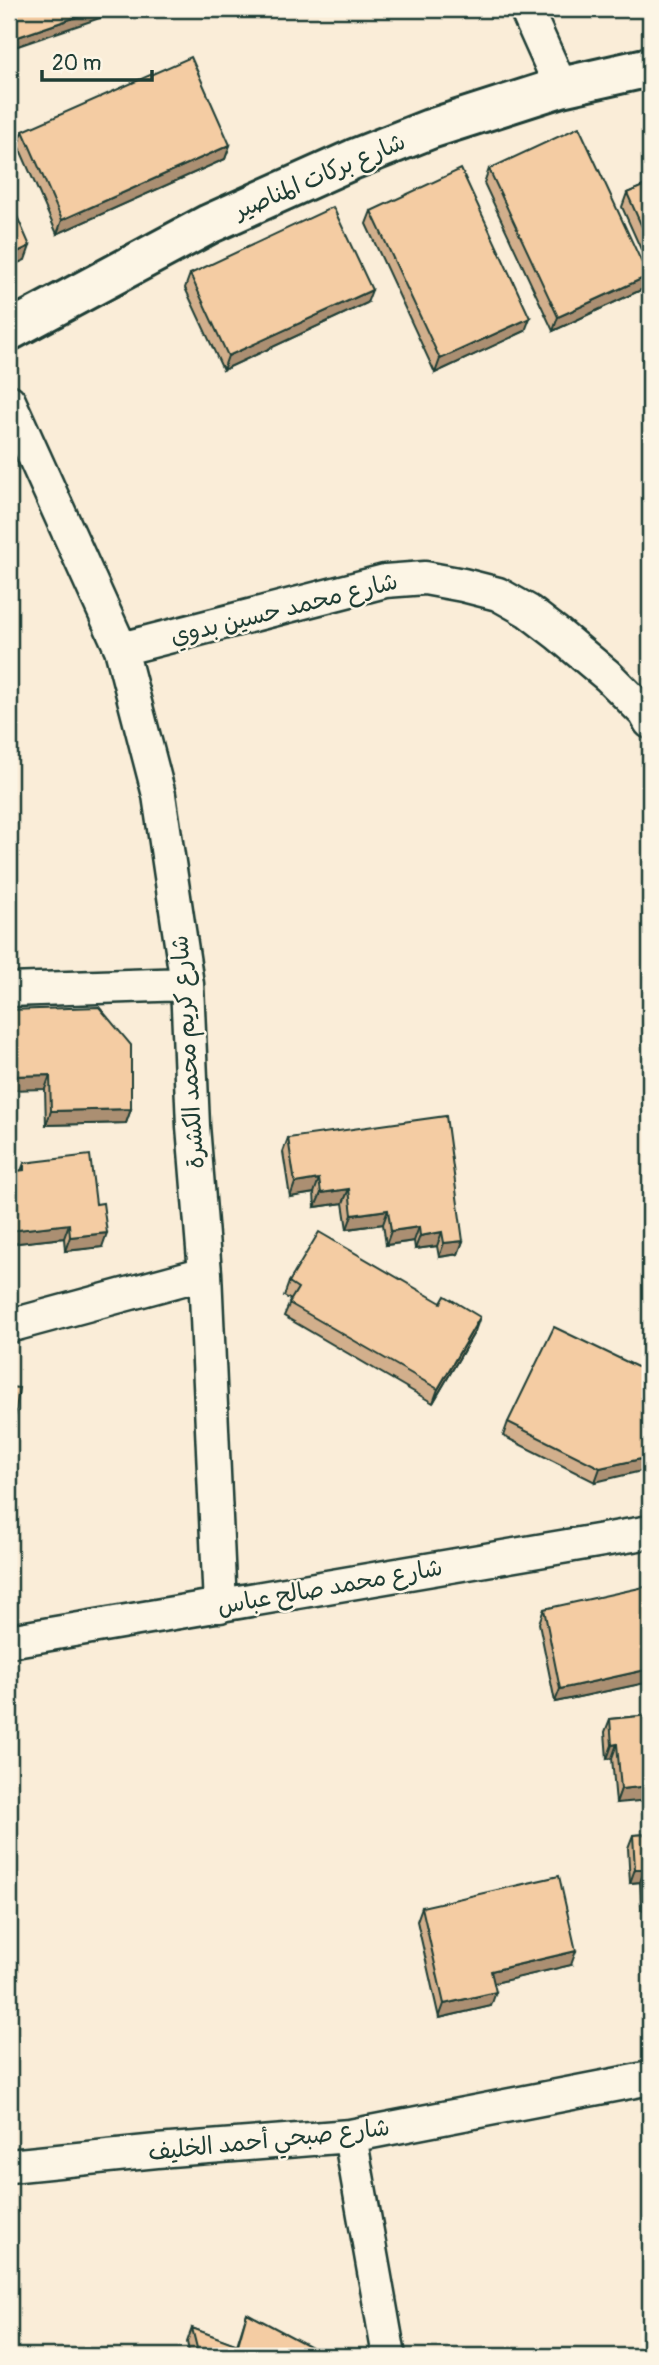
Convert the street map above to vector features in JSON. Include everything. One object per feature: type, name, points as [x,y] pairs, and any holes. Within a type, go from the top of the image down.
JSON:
[{"type":"street","points":[[526,9],[561,86]]},
{"type":"street","name":"شارع بركات المناصير","points":[[9,331],[209,224],[289,187],[430,129],[561,86],[650,67]]},
{"type":"street","name":"شارع كريم محمد الكشرة","points":[[9,401],[121,649],[159,795],[187,984],[193,1126],[205,1273],[220,1606]]},
{"type":"street","name":"شارع محمد حسين بدوي","points":[[121,649],[385,581],[425,578],[498,594],[528,611],[608,676],[645,713],[650,722]]},
{"type":"street","points":[[9,990],[187,984]]},
{"type":"street","points":[[9,1326],[205,1273]]},
{"type":"street","name":"شارع محمد صالح عباس","points":[[9,1641],[650,1532]]},
{"type":"street","name":"شارع صبحي أحمد الخليف","points":[[9,2166],[350,2136],[650,2078]]},
{"type":"street","points":[[350,2136],[389,2356]]},
{"type":"building","points":[[9,9],[100,9],[9,40]]},
{"type":"building","points":[[191,57],[230,145],[62,220],[23,131]]},
{"type":"building","points":[[579,127],[648,276],[558,317],[489,169]]},
{"type":"building","points":[[461,169],[530,318],[440,359],[371,211]]},
{"type":"building","points":[[650,183],[650,245],[627,193]]},
{"type":"building","points":[[9,198],[30,246],[9,256]]},
{"type":"building","points":[[333,207],[372,290],[228,356],[190,274]]},
{"type":"building","points":[[99,1007],[131,1045],[131,1109],[51,1111],[50,1075],[9,1076],[9,1010]]},
{"type":"building","points":[[446,1116],[463,1241],[444,1243],[442,1232],[420,1236],[419,1227],[391,1231],[388,1210],[352,1215],[349,1189],[321,1193],[319,1179],[295,1183],[288,1138]]},
{"type":"building","points":[[90,1155],[96,1204],[103,1203],[107,1233],[70,1237],[69,1224],[9,1231],[9,1172],[24,1170],[24,1163]]},
{"type":"building","points":[[319,1232],[441,1303],[445,1296],[480,1317],[438,1389],[289,1303],[298,1288],[289,1282]]},
{"type":"building","points":[[554,1327],[650,1373],[650,1457],[600,1468],[508,1422]]},
{"type":"building","points":[[9,1387],[19,1388],[9,1461]]},
{"type":"building","points":[[649,1586],[650,1669],[560,1689],[544,1609]]},
{"type":"building","points":[[650,1715],[650,1786],[621,1789],[617,1744],[612,1745],[610,1719]]},
{"type":"building","points":[[650,1834],[650,1896],[646,1896],[645,1869],[635,1869],[633,1835]]},
{"type":"building","points":[[559,1876],[576,1951],[491,1971],[496,1992],[444,2004],[422,1907]]},
{"type":"building","points":[[247,2313],[311,2347],[312,2356],[199,2356],[192,2328],[238,2345]]}]
